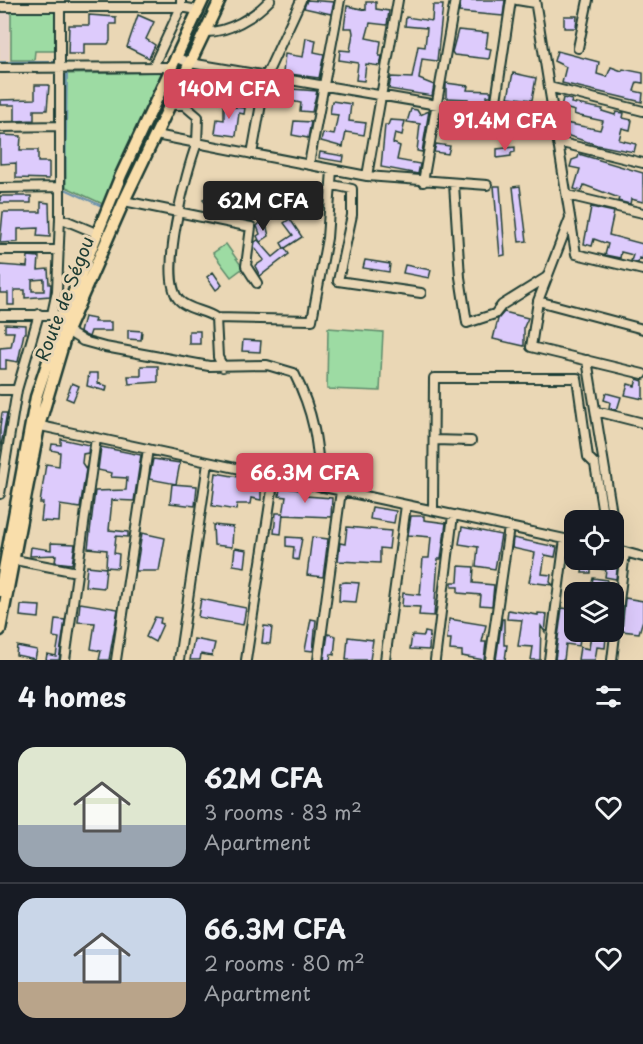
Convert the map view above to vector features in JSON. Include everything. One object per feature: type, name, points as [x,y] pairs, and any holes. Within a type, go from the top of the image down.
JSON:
[{"type":"highway","name":"Route de Ségou","points":[[0,591],[35,425],[67,331],[124,201],[220,0]]},
{"type":"highway","name":"Route de Ségou","points":[[0,630],[15,560],[35,425],[36,397],[64,315],[96,233],[172,62],[200,5]]},
{"type":"street","points":[[204,32],[225,30],[254,14],[270,0]]},
{"type":"street","points":[[252,154],[266,76],[301,0]]},
{"type":"street","points":[[309,164],[340,0]]},
{"type":"street","points":[[368,176],[398,0]]},
{"type":"street","points":[[423,182],[455,0]]},
{"type":"street","points":[[494,114],[511,0]]},
{"type":"street","points":[[516,0],[535,2],[576,254],[643,270]]},
{"type":"street","points":[[579,48],[588,0]]},
{"type":"street","points":[[153,67],[181,4]]},
{"type":"street","points":[[0,7],[200,5]]},
{"type":"street","points":[[52,314],[57,291],[60,218],[60,7]]},
{"type":"street","points":[[0,68],[153,67],[172,62],[190,63],[555,124]]},
{"type":"street","points":[[549,87],[643,111]]},
{"type":"street","points":[[170,105],[184,105],[198,117],[197,143],[181,193],[171,288],[180,302],[216,318],[312,320],[327,238],[333,185],[332,170]]},
{"type":"street","points":[[0,127],[60,126]]},
{"type":"street","points":[[156,135],[368,176],[423,182],[487,185]]},
{"type":"street","points":[[558,142],[643,163]]},
{"type":"street","points":[[454,184],[460,277],[467,323],[495,314],[502,305],[547,278]]},
{"type":"street","points":[[333,185],[352,189],[352,215],[338,281],[421,293]]},
{"type":"street","points":[[0,188],[60,187]]},
{"type":"street","points":[[567,195],[643,213]]},
{"type":"street","points":[[124,201],[251,227],[246,266],[257,283]]},
{"type":"street","points":[[570,217],[538,301],[531,347],[643,374]]},
{"type":"street","points":[[60,218],[96,233]]},
{"type":"street","points":[[0,250],[59,250]]},
{"type":"street","points":[[538,301],[643,329]]},
{"type":"street","points":[[0,494],[3,462],[18,390],[39,314]]},
{"type":"street","points":[[0,315],[64,315]]},
{"type":"street","points":[[216,318],[218,357],[223,367]]},
{"type":"street","points":[[67,331],[83,340],[105,347],[223,367],[267,365],[294,373],[309,402],[316,432],[321,487]]},
{"type":"street","points":[[587,360],[612,510]]},
{"type":"street","points":[[433,510],[434,378],[577,378],[588,457],[595,464],[602,510]]},
{"type":"street","points":[[0,390],[18,390]]},
{"type":"street","points":[[596,411],[643,423]]},
{"type":"street","points":[[35,425],[564,539]]},
{"type":"street","points":[[65,660],[96,438]]},
{"type":"street","points":[[434,440],[471,441]]},
{"type":"street","points":[[116,660],[148,449]]},
{"type":"street","points":[[178,660],[208,463]]},
{"type":"street","points":[[246,660],[274,477]]},
{"type":"street","points":[[318,660],[341,491]]},
{"type":"street","points":[[385,660],[406,505]]},
{"type":"street","points":[[435,660],[453,514]]},
{"type":"street","points":[[490,660],[509,527]]},
{"type":"street","points":[[0,534],[12,533]]},
{"type":"street","points":[[549,660],[564,547]]},
{"type":"street","points":[[624,551],[643,556]]},
{"type":"street","points":[[15,560],[77,572]]},
{"type":"street","points":[[612,660],[618,570]]},
{"type":"shaded area","points":[[0,13],[10,13],[9,60],[0,60]]},
{"type":"green space","points":[[11,12],[59,12],[57,51],[35,51],[34,60],[11,60]]},
{"type":"green space","points":[[162,72],[105,205],[66,187],[64,74]]},
{"type":"green space","points":[[226,244],[243,268],[231,277],[213,253]]},
{"type":"green space","points":[[328,328],[383,332],[380,391],[327,389]]},
{"type":"building","points":[[307,0],[334,2],[331,14],[304,8]]},
{"type":"building","points":[[461,0],[505,0],[503,16],[459,12]]},
{"type":"building","points":[[366,2],[376,2],[376,9],[389,11],[387,25],[370,23],[366,38],[381,41],[379,56],[382,56],[380,66],[366,64],[364,81],[356,80],[358,63],[339,60],[340,50],[350,51],[353,33],[352,28],[344,28],[347,6],[366,10]]},
{"type":"building","points":[[433,5],[443,5],[437,61],[422,59],[419,79],[434,85],[432,96],[389,89],[391,77],[412,78],[418,46],[425,47],[427,28],[405,26],[406,17],[432,21]]},
{"type":"building","points":[[89,15],[116,17],[116,24],[110,24],[110,41],[108,44],[84,44],[84,54],[68,54],[69,25],[89,25]]},
{"type":"building","points":[[138,15],[154,22],[146,39],[155,45],[149,58],[127,47]]},
{"type":"building","points":[[564,16],[577,16],[576,28],[564,28]]},
{"type":"building","points":[[458,30],[488,33],[486,48],[491,49],[489,59],[454,55],[452,52]]},
{"type":"building","points":[[306,38],[316,40],[314,52],[324,54],[319,78],[283,73],[285,54],[303,57]]},
{"type":"building","points":[[557,51],[599,62],[597,74],[607,77],[611,67],[622,71],[623,69],[643,73],[643,83],[637,82],[634,91],[643,93],[642,102],[562,83],[566,67],[554,61]]},
{"type":"building","points":[[513,73],[536,78],[532,100],[508,97]]},
{"type":"building","points":[[446,83],[468,86],[467,90],[491,91],[491,96],[487,96],[487,103],[474,102],[473,105],[467,104],[468,99],[446,98]]},
{"type":"building","points":[[35,85],[49,85],[47,110],[34,110],[34,120],[15,121],[15,105],[0,105],[0,100],[35,99]]},
{"type":"building","points":[[278,88],[317,91],[312,112],[300,111],[301,103],[291,101],[290,107],[275,105]]},
{"type":"building","points":[[563,98],[572,100],[571,103],[603,109],[602,111],[615,115],[616,112],[624,113],[623,118],[632,120],[630,130],[622,128],[619,140],[636,144],[634,152],[597,145],[563,134],[565,123],[600,130],[603,121],[574,114],[575,111],[561,107]]},
{"type":"building","points":[[332,101],[351,104],[349,121],[366,123],[364,135],[346,132],[343,147],[321,141],[323,133],[334,135],[338,115],[330,114]]},
{"type":"building","points":[[224,102],[234,102],[234,107],[245,108],[244,114],[239,113],[236,136],[215,133],[217,119],[224,120]]},
{"type":"building","points":[[411,109],[417,110],[420,115],[429,111],[422,152],[417,151],[420,124],[407,122]]},
{"type":"building","points":[[445,112],[459,115],[459,124],[450,130],[440,129],[440,119]]},
{"type":"building","points":[[390,120],[405,121],[402,135],[395,133],[393,143],[400,146],[397,160],[420,164],[418,174],[381,167],[385,125],[388,125]]},
{"type":"building","points":[[294,121],[311,122],[308,138],[292,135]]},
{"type":"building","points":[[0,135],[21,136],[20,150],[38,150],[38,162],[49,162],[49,179],[16,178],[16,163],[0,164]]},
{"type":"building","points":[[436,144],[450,146],[448,154],[434,152]]},
{"type":"building","points":[[515,147],[515,152],[511,153],[511,156],[497,158],[497,149]]},
{"type":"building","points":[[320,152],[344,156],[343,162],[319,158]]},
{"type":"building","points":[[579,154],[643,173],[643,202],[631,199],[630,204],[618,201],[619,198],[584,185],[582,191],[574,189],[580,169],[570,167],[572,160],[578,158]]},
{"type":"building","points":[[494,186],[500,186],[505,255],[500,256]]},
{"type":"building","points":[[520,186],[527,241],[519,242],[513,187]]},
{"type":"building","points":[[211,192],[220,202],[211,209],[203,200]]},
{"type":"building","points":[[294,194],[310,197],[309,204],[293,202]]},
{"type":"building","points":[[0,196],[31,196],[31,203],[0,203]]},
{"type":"building","points":[[248,197],[253,198],[250,221],[245,220],[246,210],[237,209],[238,202],[247,203]]},
{"type":"building","points":[[279,200],[282,205],[262,220],[257,213]]},
{"type":"building","points":[[41,202],[49,203],[50,237],[37,236],[38,228],[18,229],[18,242],[0,243],[3,212],[41,212]]},
{"type":"building","points":[[591,207],[614,212],[609,235],[643,244],[642,259],[639,258],[638,263],[631,261],[633,255],[621,252],[620,258],[605,255],[608,244],[594,239],[592,246],[584,244]]},
{"type":"building","points":[[290,219],[302,237],[285,248],[289,254],[260,276],[255,266],[264,260],[254,247],[255,242],[258,240],[273,257],[284,248],[281,243],[293,235],[284,223]]},
{"type":"building","points":[[261,222],[267,228],[269,236],[260,242],[257,236],[260,234],[257,226]]},
{"type":"building","points":[[28,256],[39,257],[38,270],[48,269],[49,284],[51,284],[50,296],[25,298],[25,290],[14,290],[14,305],[8,305],[8,293],[0,293],[0,265],[27,267]],"holes":[[[44,279],[44,291],[32,291],[32,280]]]},
{"type":"building","points":[[365,260],[390,264],[389,272],[363,268]]},
{"type":"building","points":[[405,265],[431,270],[429,278],[403,273]]},
{"type":"building","points":[[213,272],[222,285],[216,290],[207,277]]},
{"type":"building","points":[[504,312],[528,318],[524,327],[524,346],[493,339],[498,319]]},
{"type":"building","points":[[84,317],[95,319],[94,322],[111,322],[111,331],[91,331],[89,337],[85,335],[80,332]]},
{"type":"building","points":[[5,324],[26,325],[26,333],[24,333],[18,362],[6,360],[6,369],[0,369],[0,348],[11,347],[14,332],[5,332]]},
{"type":"building","points":[[128,330],[142,331],[141,340],[128,339]]},
{"type":"building","points":[[189,331],[200,331],[200,344],[189,344]]},
{"type":"building","points":[[243,340],[261,341],[260,352],[242,351]]},
{"type":"building","points":[[141,366],[158,366],[158,382],[129,384],[128,376],[141,376]]},
{"type":"building","points":[[89,373],[98,373],[98,383],[107,386],[106,391],[87,386]]},
{"type":"building","points":[[637,379],[643,381],[643,399],[625,395],[628,384],[635,386]]},
{"type":"building","points":[[72,383],[79,386],[73,401],[66,398]]},
{"type":"building","points":[[606,393],[621,397],[617,410],[609,408],[610,402],[604,400]]},
{"type":"building","points":[[2,413],[7,413],[0,451],[0,428]]},
{"type":"building","points":[[61,439],[89,445],[88,453],[83,454],[82,463],[86,469],[80,508],[60,505],[59,522],[41,521],[43,503],[40,503],[46,464],[59,466],[60,452],[51,450],[52,444],[61,445]]},
{"type":"building","points":[[101,447],[141,455],[134,501],[112,500],[109,530],[128,532],[128,537],[116,536],[114,553],[119,554],[118,568],[106,567],[107,550],[88,548],[95,491],[126,490],[127,478],[111,477],[112,473],[98,470]]},
{"type":"building","points":[[153,459],[180,463],[176,484],[149,479]]},
{"type":"building","points":[[216,473],[261,481],[261,500],[251,498],[250,504],[237,504],[236,510],[212,506]]},
{"type":"building","points":[[172,484],[197,486],[195,506],[170,503]]},
{"type":"building","points":[[280,487],[307,491],[306,496],[332,498],[331,517],[283,515],[286,497],[279,496]]},
{"type":"building","points":[[372,507],[396,511],[394,523],[370,519]]},
{"type":"building","points":[[276,513],[283,513],[281,534],[274,533]]},
{"type":"building","points":[[411,516],[424,516],[424,520],[446,523],[441,559],[438,559],[434,616],[419,615],[420,607],[402,606],[403,593],[420,595],[423,558],[429,558],[431,537],[408,535]]},
{"type":"building","points":[[213,525],[233,527],[232,547],[214,545]]},
{"type":"building","points":[[347,527],[391,531],[389,549],[380,548],[380,563],[338,561],[340,543],[345,544]]},
{"type":"building","points":[[462,527],[501,535],[495,569],[476,566],[478,547],[459,544]]},
{"type":"building","points":[[142,533],[165,538],[159,571],[136,571]]},
{"type":"building","points":[[286,537],[302,538],[298,560],[293,559],[294,547],[286,546]]},
{"type":"building","points":[[312,537],[328,539],[323,577],[307,575]]},
{"type":"building","points":[[513,538],[557,547],[555,557],[545,555],[542,574],[551,575],[550,582],[553,585],[529,582],[535,553],[512,548]]},
{"type":"building","points":[[51,543],[75,544],[72,564],[55,562],[56,555],[30,556],[31,547],[51,550]]},
{"type":"building","points":[[235,548],[247,550],[245,567],[233,565]]},
{"type":"building","points":[[87,566],[106,568],[104,588],[85,586]]},
{"type":"building","points":[[459,566],[474,567],[473,583],[494,585],[492,606],[480,605],[481,595],[458,593],[458,587],[452,587],[452,582],[458,582]]},
{"type":"building","points":[[582,570],[591,570],[591,573],[582,573]]},
{"type":"building","points":[[606,570],[617,570],[616,579],[605,577]]},
{"type":"building","points":[[593,578],[607,580],[607,582],[592,582]]},
{"type":"building","points":[[340,583],[359,583],[356,602],[339,601]]},
{"type":"building","points":[[625,598],[643,601],[643,620],[639,633],[624,631]]},
{"type":"building","points":[[201,599],[246,608],[243,625],[198,617]]},
{"type":"building","points":[[80,603],[118,609],[109,660],[99,660],[101,651],[91,649],[95,623],[78,622]]},
{"type":"building","points":[[21,605],[40,606],[39,618],[20,616]]},
{"type":"building","points":[[562,608],[564,608],[564,642],[580,642],[579,646],[566,644],[564,660],[555,660]]},
{"type":"building","points":[[508,610],[538,615],[538,613],[547,614],[545,632],[541,626],[540,660],[531,660],[533,647],[518,646],[522,620],[507,619]]},
{"type":"building","points":[[155,617],[161,618],[160,623],[163,624],[155,642],[146,637]]},
{"type":"building","points":[[55,619],[65,620],[59,660],[46,660],[47,654],[56,656],[59,638],[53,637]]},
{"type":"building","points":[[311,619],[316,620],[313,651],[305,650]]},
{"type":"building","points":[[449,619],[486,625],[482,642],[486,642],[484,660],[462,656],[462,651],[450,650],[451,639],[447,639]]},
{"type":"building","points":[[502,619],[504,619],[504,645],[507,645],[505,660],[496,660]]},
{"type":"building","points":[[264,626],[272,627],[270,644],[262,643]]},
{"type":"building","points":[[425,632],[430,633],[429,650],[410,649],[412,635],[424,636]]},
{"type":"building","points":[[328,634],[336,636],[334,655],[331,654],[330,660],[324,660]]},
{"type":"building","points":[[348,637],[373,640],[370,660],[346,660]]},
{"type":"building","points":[[194,639],[215,643],[212,656],[201,654],[200,660],[190,660]]},
{"type":"building","points":[[590,642],[606,642],[605,648],[597,647],[595,660],[578,660],[580,647],[589,649]]},
{"type":"building","points":[[17,646],[37,650],[35,659],[16,655]]},
{"type":"waterway","points":[[0,62],[56,62]]},
{"type":"waterway","points":[[67,73],[65,189],[104,207]]}]
